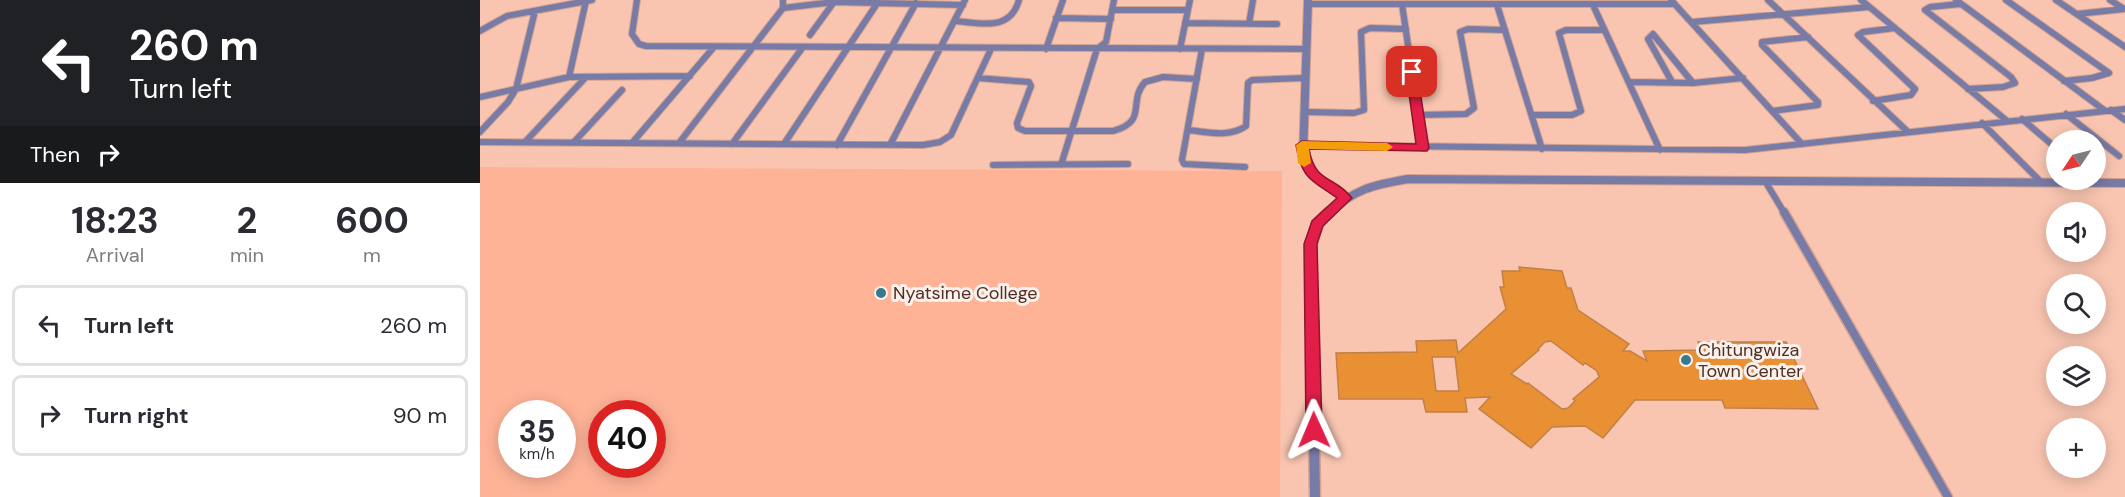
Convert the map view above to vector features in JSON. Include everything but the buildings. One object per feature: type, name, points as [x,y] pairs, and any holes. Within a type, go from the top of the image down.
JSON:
[{"type":"street","points":[[637,0],[631,33],[632,39],[638,45],[803,48],[1307,49]]},
{"type":"street","points":[[679,143],[783,8],[783,0]]},
{"type":"street","points":[[955,21],[987,22],[1010,18],[1019,0]]},
{"type":"street","points":[[1046,49],[1063,0]]},
{"type":"street","points":[[1061,165],[1097,49],[1106,42],[1114,0]]},
{"type":"street","points":[[1180,49],[1190,0]]},
{"type":"street","points":[[1249,24],[1253,0]]},
{"type":"street","points":[[1768,0],[1907,131]]},
{"type":"street","points":[[1861,0],[2006,120]]},
{"type":"street","points":[[2006,0],[2109,73],[2092,78],[2064,81]]},
{"type":"street","points":[[2056,0],[2125,46]]},
{"type":"street","points":[[2078,14],[2124,9],[2110,0]]},
{"type":"street","points":[[480,30],[507,16],[589,1],[568,77]]},
{"type":"street","points":[[783,8],[834,2],[964,2],[890,145]]},
{"type":"street","points":[[810,35],[834,2]]},
{"type":"street","points":[[784,144],[878,2]]},
{"type":"street","points":[[1346,198],[1313,175],[1306,166],[1302,145],[1305,112],[1307,2],[1593,5],[1673,2],[1802,144]]},
{"type":"street","points":[[1968,89],[2003,87],[2015,83],[2011,77],[1925,10],[1930,7],[1958,2],[2064,81],[2125,120]]},
{"type":"street","points":[[837,145],[916,3]]},
{"type":"street","points":[[1402,4],[1423,148]]},
{"type":"street","points":[[1497,5],[1542,149]]},
{"type":"street","points":[[1593,5],[1660,150]]},
{"type":"street","points":[[1692,22],[1869,7]]},
{"type":"street","points":[[1112,10],[1187,10]]},
{"type":"street","points":[[480,132],[508,102],[516,89],[535,11]]},
{"type":"street","points":[[1056,18],[1111,19]]},
{"type":"street","points":[[1185,23],[1277,24]]},
{"type":"street","points":[[1305,112],[1354,113],[1364,110],[1361,32],[1370,28],[1406,28]]},
{"type":"street","points":[[1873,100],[1911,95],[1915,89],[1857,35],[1863,32],[1895,28]]},
{"type":"street","points":[[1418,115],[1466,114],[1472,111],[1474,108],[1460,32],[1468,29],[1505,30]]},
{"type":"street","points":[[1532,115],[1572,115],[1581,111],[1559,33],[1566,30],[1604,30]]},
{"type":"street","points":[[1672,82],[1648,39],[1653,34],[1693,82]]},
{"type":"street","points":[[1773,111],[1818,105],[1818,102],[1762,45],[1762,42],[1808,37]]},
{"type":"street","points":[[2116,40],[2125,39]]},
{"type":"street","points":[[632,143],[714,47]]},
{"type":"street","points":[[732,144],[803,48]]},
{"type":"street","points":[[480,142],[923,145],[940,142],[951,135],[991,49]]},
{"type":"street","points":[[1202,49],[1182,160],[1184,164],[1245,166]]},
{"type":"street","points":[[480,97],[568,77],[690,76]]},
{"type":"street","points":[[525,142],[586,77]]},
{"type":"street","points":[[978,78],[1029,82],[1032,86],[1017,123],[1018,128],[1025,131],[1126,129],[1133,122],[1142,85],[1147,80],[1197,79]]},
{"type":"street","points":[[1188,130],[1232,132],[1242,130],[1246,126],[1248,83],[1252,80],[1305,78]]},
{"type":"street","points":[[1629,82],[1693,82],[1743,78]]},
{"type":"street","points":[[574,142],[622,90]]},
{"type":"street","points":[[1302,145],[1745,150],[2006,120],[2125,109]]},
{"type":"street","points":[[2066,114],[2119,156]]},
{"type":"street","points":[[2022,119],[2046,139]]},
{"type":"street","points":[[1982,123],[2042,183]]},
{"type":"street","points":[[993,165],[1128,164]]},
{"type":"street","points":[[1316,497],[1311,244],[1317,224],[1346,198],[1370,186],[1408,179],[2125,183]]},
{"type":"street","points":[[1765,181],[1807,249],[1948,497]]},
{"type":"shaded area","name":"Nyatsime College","points":[[480,167],[1282,171],[1280,497],[480,497]]},
{"type":"slow traffic","points":[[1304,163],[1302,145],[1387,147]]},
{"type":"place","name":"Nyatsime College","points":[[881,293]]},
{"type":"place","name":"Chitungwiza Town Center","points":[[1686,360]]},
{"type":"route","points":[[1314,430],[1311,244],[1317,224],[1346,198],[1328,188],[1313,175],[1303,158],[1302,145],[1423,148],[1412,72]]}]
